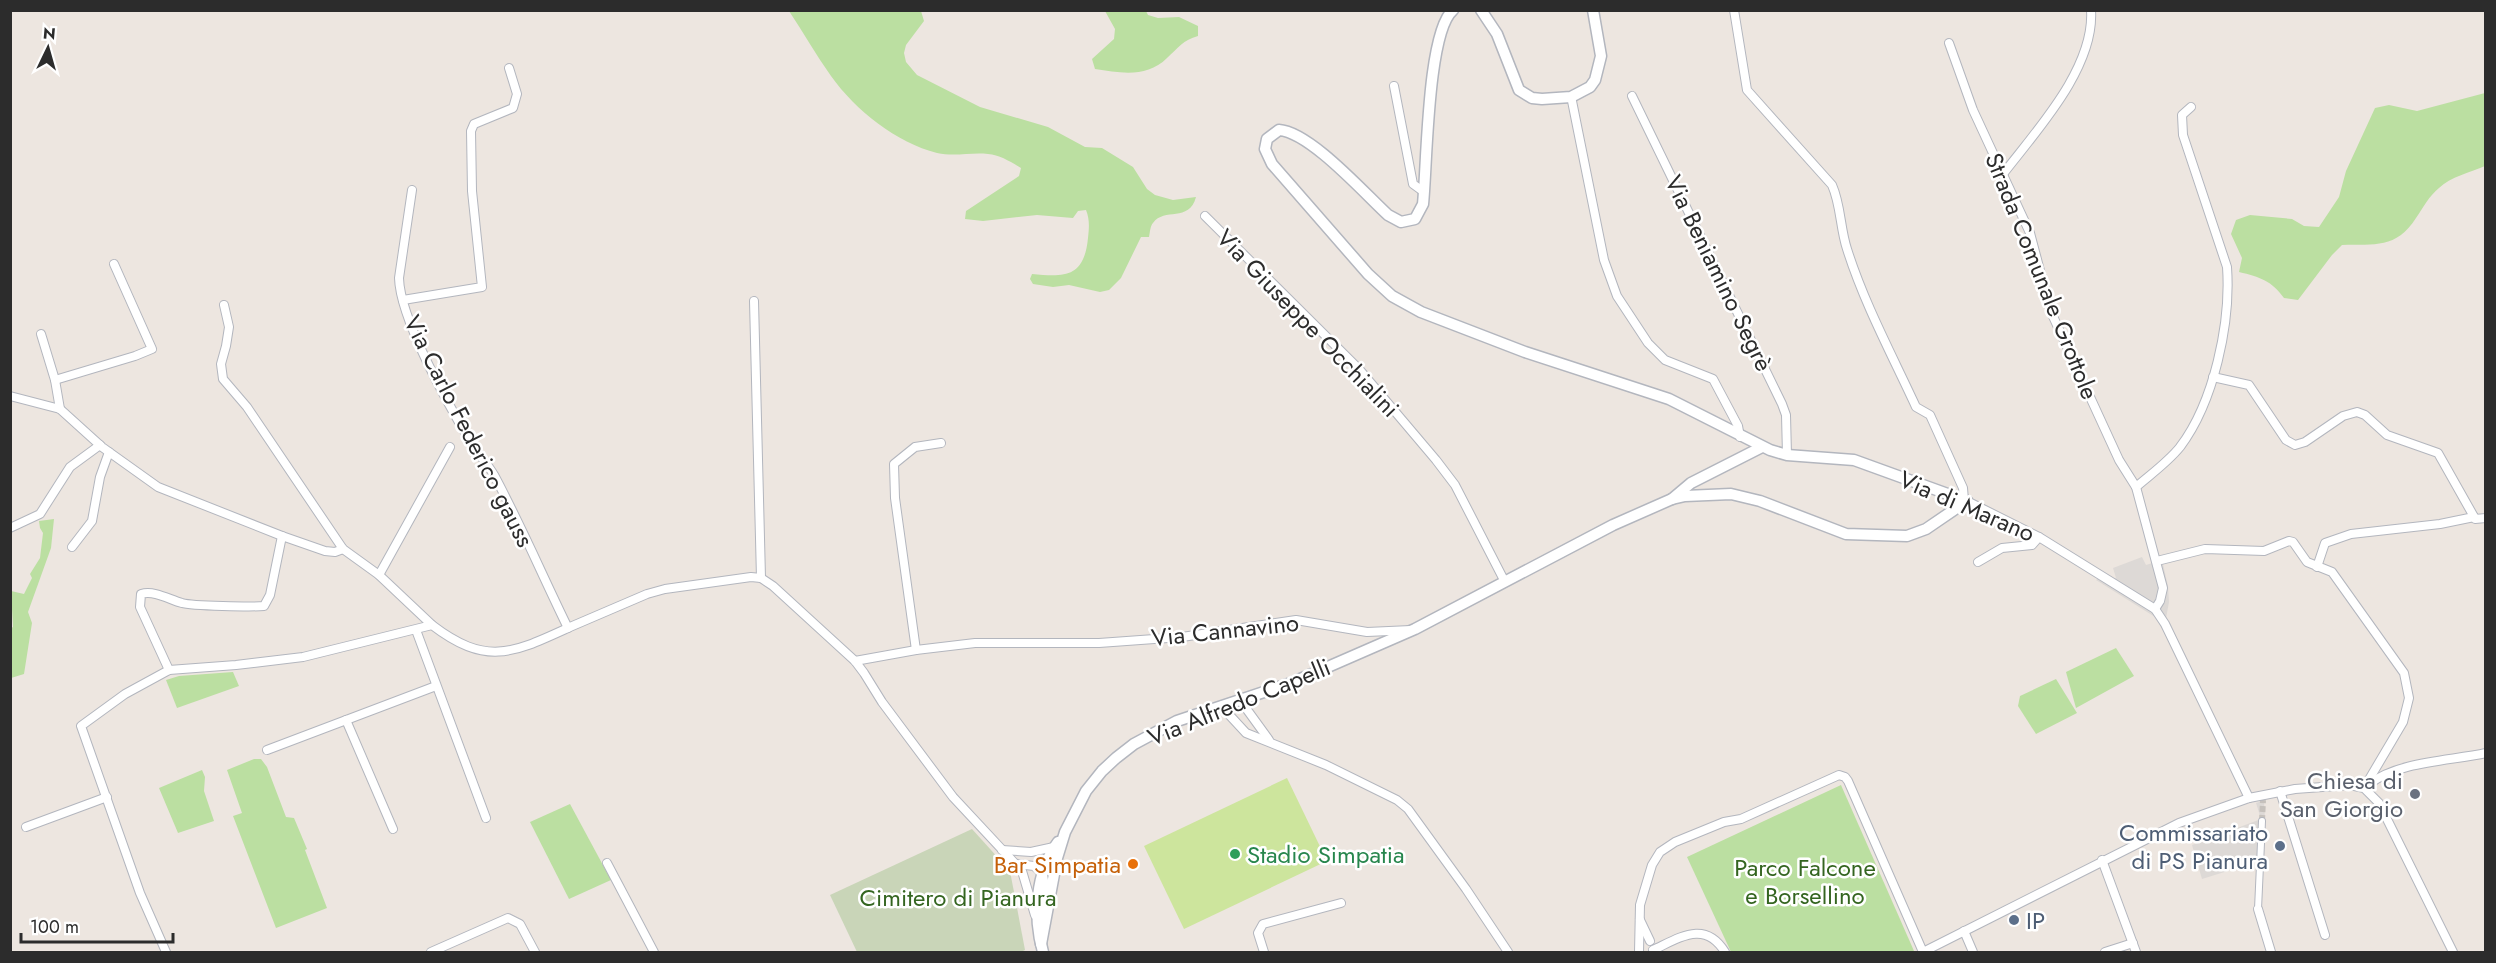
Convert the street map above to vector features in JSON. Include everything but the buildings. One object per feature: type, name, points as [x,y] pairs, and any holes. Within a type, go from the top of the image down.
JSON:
[{"type":"street","points":[[1424,192],[1433,77],[1446,16],[1453,10]]},
{"type":"street","points":[[1481,10],[1497,34],[1519,90],[1532,98],[1542,99],[1571,97],[1590,87],[1595,81],[1601,56],[1593,10]]},
{"type":"street","points":[[1734,10],[1747,90],[1832,185],[1837,196],[1846,246],[1863,291],[1916,407],[1930,415],[1963,488],[1965,501]]},
{"type":"street","points":[[2003,174],[2048,116],[2075,74],[2091,29],[2091,10]]},
{"type":"street","name":"Strada Comunale Grottole","points":[[1949,43],[1972,110],[2037,251],[2051,312],[2119,460],[2136,487],[2163,588],[2155,609]]},
{"type":"street","points":[[403,300],[482,287],[472,191],[471,131],[474,124],[513,108],[517,94],[509,68]]},
{"type":"street","points":[[1394,86],[1413,184],[1424,192]]},
{"type":"street","name":"Via Beniamino Segrè","points":[[1632,96],[1782,404],[1786,416],[1787,455]]},
{"type":"street","points":[[1572,101],[1604,260],[1617,296],[1648,343],[1665,360],[1713,379],[1738,426],[1740,437]]},
{"type":"street","points":[[2136,487],[2179,448],[2198,418],[2213,378],[2223,329],[2228,287],[2227,267],[2183,135],[2182,115],[2192,107]]},
{"type":"street","name":"Via di Marano","points":[[1424,192],[1423,204],[1415,219],[1401,222],[1388,215],[1319,150],[1299,137],[1279,130],[1266,139],[1265,149],[1272,164],[1368,274],[1392,297],[1421,312],[1525,352],[1669,399],[1762,447],[1787,455],[1854,460],[1965,501],[2039,537],[2155,609]]},
{"type":"street","name":"Via Carlo Federico gauss","points":[[412,190],[399,278],[403,300],[416,337],[471,443],[493,473],[568,628]]},
{"type":"street","name":"Via Giuseppe Occhialini","points":[[1205,216],[1359,369],[1441,466],[1455,485],[1505,582]]},
{"type":"street","points":[[55,380],[152,349],[114,264]]},
{"type":"street","points":[[754,301],[760,578]]},
{"type":"street","points":[[224,305],[229,327],[221,364],[223,379],[253,417],[343,549],[379,575],[432,626],[464,645],[490,652],[518,650],[647,594],[665,589],[750,577],[760,578],[773,586],[855,661],[882,702],[953,797],[1024,874],[1041,918]]},
{"type":"street","points":[[42,334],[55,380],[60,410]]},
{"type":"street","points":[[2213,378],[2249,385],[2290,444],[2300,445],[2343,416],[2357,412],[2365,415],[2387,435],[2438,453],[2474,517]]},
{"type":"street","points":[[10,396],[60,410],[109,452],[159,487],[325,551],[336,552],[343,549]]},
{"type":"street","points":[[916,650],[896,498],[894,464],[915,447],[941,443]]},
{"type":"street","points":[[10,528],[40,514],[70,467],[100,445]]},
{"type":"street","points":[[379,575],[450,447]]},
{"type":"street","name":"Via Cannavino","points":[[1672,499],[1691,483],[1762,447]]},
{"type":"street","points":[[72,547],[92,522],[100,477],[109,452]]},
{"type":"street","name":"Via Cannavino","points":[[855,661],[916,650],[975,643],[1099,643],[1182,637],[1296,620],[1367,632],[1415,630],[1613,525],[1672,499],[1685,496],[1731,494],[1760,501],[1846,534],[1907,536],[1926,529],[1965,501]]},
{"type":"street","points":[[2317,567],[2325,543],[2352,534],[2440,524],[2474,517],[2486,518]]},
{"type":"street","points":[[169,670],[140,607],[141,594],[147,592],[185,604],[264,606],[270,595],[282,536]]},
{"type":"street","points":[[1978,562],[1999,549],[2032,545],[2039,537]]},
{"type":"street","points":[[2157,561],[2205,549],[2264,551],[2289,541],[2293,542],[2307,562],[2332,572],[2346,595],[2402,668],[2409,698],[2408,710],[2393,741],[2364,788]]},
{"type":"street","points":[[2155,609],[2165,624],[2249,798]]},
{"type":"street","points":[[166,952],[140,893],[81,726],[125,694],[169,670],[303,657],[432,626]]},
{"type":"street","points":[[416,630],[486,818]]},
{"type":"street","name":"Via Alfredo Capelli","points":[[1042,948],[1043,874],[1086,791],[1101,771],[1116,758],[1134,744],[1177,721],[1291,682],[1415,630]]},
{"type":"street","points":[[267,750],[436,686]]},
{"type":"street","points":[[1240,700],[1261,732],[1271,742]]},
{"type":"street","points":[[1221,706],[1246,733],[1271,742],[1386,795],[1408,809],[1508,952]]},
{"type":"street","points":[[346,720],[393,829]]},
{"type":"street","points":[[2364,788],[2379,776],[2439,759],[2486,753]]},
{"type":"street","points":[[1638,950],[1638,914],[1652,865],[1665,848],[1724,822],[1741,819],[1834,775],[1846,779],[1923,952],[2179,823],[2249,798],[2280,791],[2344,784],[2364,788],[2375,797],[2453,952]]},
{"type":"street","points":[[2280,791],[2325,935]]},
{"type":"street","points":[[26,826],[106,797]]},
{"type":"street","points":[[2262,820],[2258,909],[2271,952]]},
{"type":"street","points":[[1001,849],[1031,852],[1058,847]]},
{"type":"street","name":"Via Alfredo Capelli","points":[[1041,918],[1058,847]]},
{"type":"street","points":[[2102,860],[2136,952]]},
{"type":"street","points":[[607,863],[654,952]]},
{"type":"street","points":[[1016,864],[1034,866],[1043,874],[1034,877],[1024,874]]},
{"type":"street","points":[[1264,952],[1258,933],[1263,924],[1341,903]]},
{"type":"street","points":[[1638,914],[1652,948]]},
{"type":"street","points":[[431,952],[508,918],[520,924],[535,952]]},
{"type":"street","points":[[1964,931],[1973,952]]},
{"type":"street","points":[[1652,948],[1686,934],[1696,933],[1715,939],[1725,952]]},
{"type":"street","points":[[1638,950],[1641,941],[1652,948]]},
{"type":"street","points":[[2105,952],[2133,943]]},
{"type":"green space","points":[[789,11],[921,11],[924,21],[906,45],[904,53],[906,62],[917,75],[980,107],[1048,127],[1085,147],[1102,148],[1133,167],[1147,189],[1155,195],[1173,200],[1196,197],[1193,205],[1188,210],[1158,218],[1153,223],[1149,237],[1141,237],[1121,278],[1109,290],[1100,292],[1069,285],[1053,287],[1033,284],[1030,279],[1032,274],[1063,274],[1077,268],[1086,251],[1089,221],[1086,210],[1078,211],[1073,218],[1037,215],[983,221],[965,219],[966,211],[1019,176],[1021,168],[992,155],[937,153],[907,142],[878,124],[841,89]]},
{"type":"green space","points":[[1105,11],[1146,11],[1148,15],[1158,18],[1179,17],[1198,26],[1198,36],[1184,42],[1151,69],[1124,73],[1095,69],[1092,59],[1114,39],[1115,29]]},
{"type":"green space","points":[[2485,93],[2485,166],[2444,184],[2432,195],[2401,235],[2384,243],[2342,245],[2298,300],[2284,298],[2265,280],[2239,272],[2242,258],[2231,234],[2236,220],[2250,215],[2292,219],[2304,226],[2319,227],[2339,197],[2346,171],[2375,108],[2389,105],[2417,111]]},
{"type":"green space","points":[[54,519],[51,548],[28,612],[32,623],[24,674],[11,678],[10,629],[13,627],[11,591],[24,594],[32,578],[30,574],[40,558],[43,533],[39,521]]},
{"type":"green space","points":[[2116,648],[2134,676],[2076,708],[2066,672]]},
{"type":"green space","points":[[233,672],[239,686],[177,708],[166,680],[179,676]]},
{"type":"green space","points":[[2056,679],[2077,713],[2036,734],[2018,706],[2020,696]]},
{"type":"green space","points":[[254,759],[261,759],[267,767],[286,817],[294,818],[327,908],[276,928],[233,816],[242,813],[227,770]]},
{"type":"green space","points":[[202,770],[205,777],[204,791],[214,821],[178,833],[159,788]]},
{"type":"green space","name":"Stadio Simpatia","points":[[1287,778],[1327,861],[1184,929],[1144,846]]},
{"type":"green space","name":"Parco Falcone e Borsellino","points":[[1841,785],[1914,951],[1731,952],[1687,857]]},
{"type":"green space","points":[[570,804],[611,880],[569,899],[530,822]]},
{"type":"green space","name":"Cimitero di Pianura","points":[[972,829],[1010,871],[1025,950],[1021,952],[857,952],[830,895]]},
{"type":"shaded area","points":[[2142,557],[2146,565],[2162,560],[2169,602],[2165,624],[2161,627],[2155,617],[2096,580],[2101,576],[2109,580],[2116,578],[2113,568]]},
{"type":"shaded area","points":[[2264,800],[2265,820],[2260,861],[2202,879],[2192,845],[2261,819],[2256,803]]},
{"type":"tunnel","points":[[2262,821],[2263,800]]},
{"type":"place","name":"Chiesa di San Giorgio","points":[[2415,794]]},
{"type":"place","name":"Commissariato di PS Pianura","points":[[2280,846]]},
{"type":"place","name":"Stadio Simpatia","points":[[1235,854]]},
{"type":"place","name":"Bar Simpatia","points":[[1133,864]]},
{"type":"place","name":"IP","points":[[2014,920]]}]
